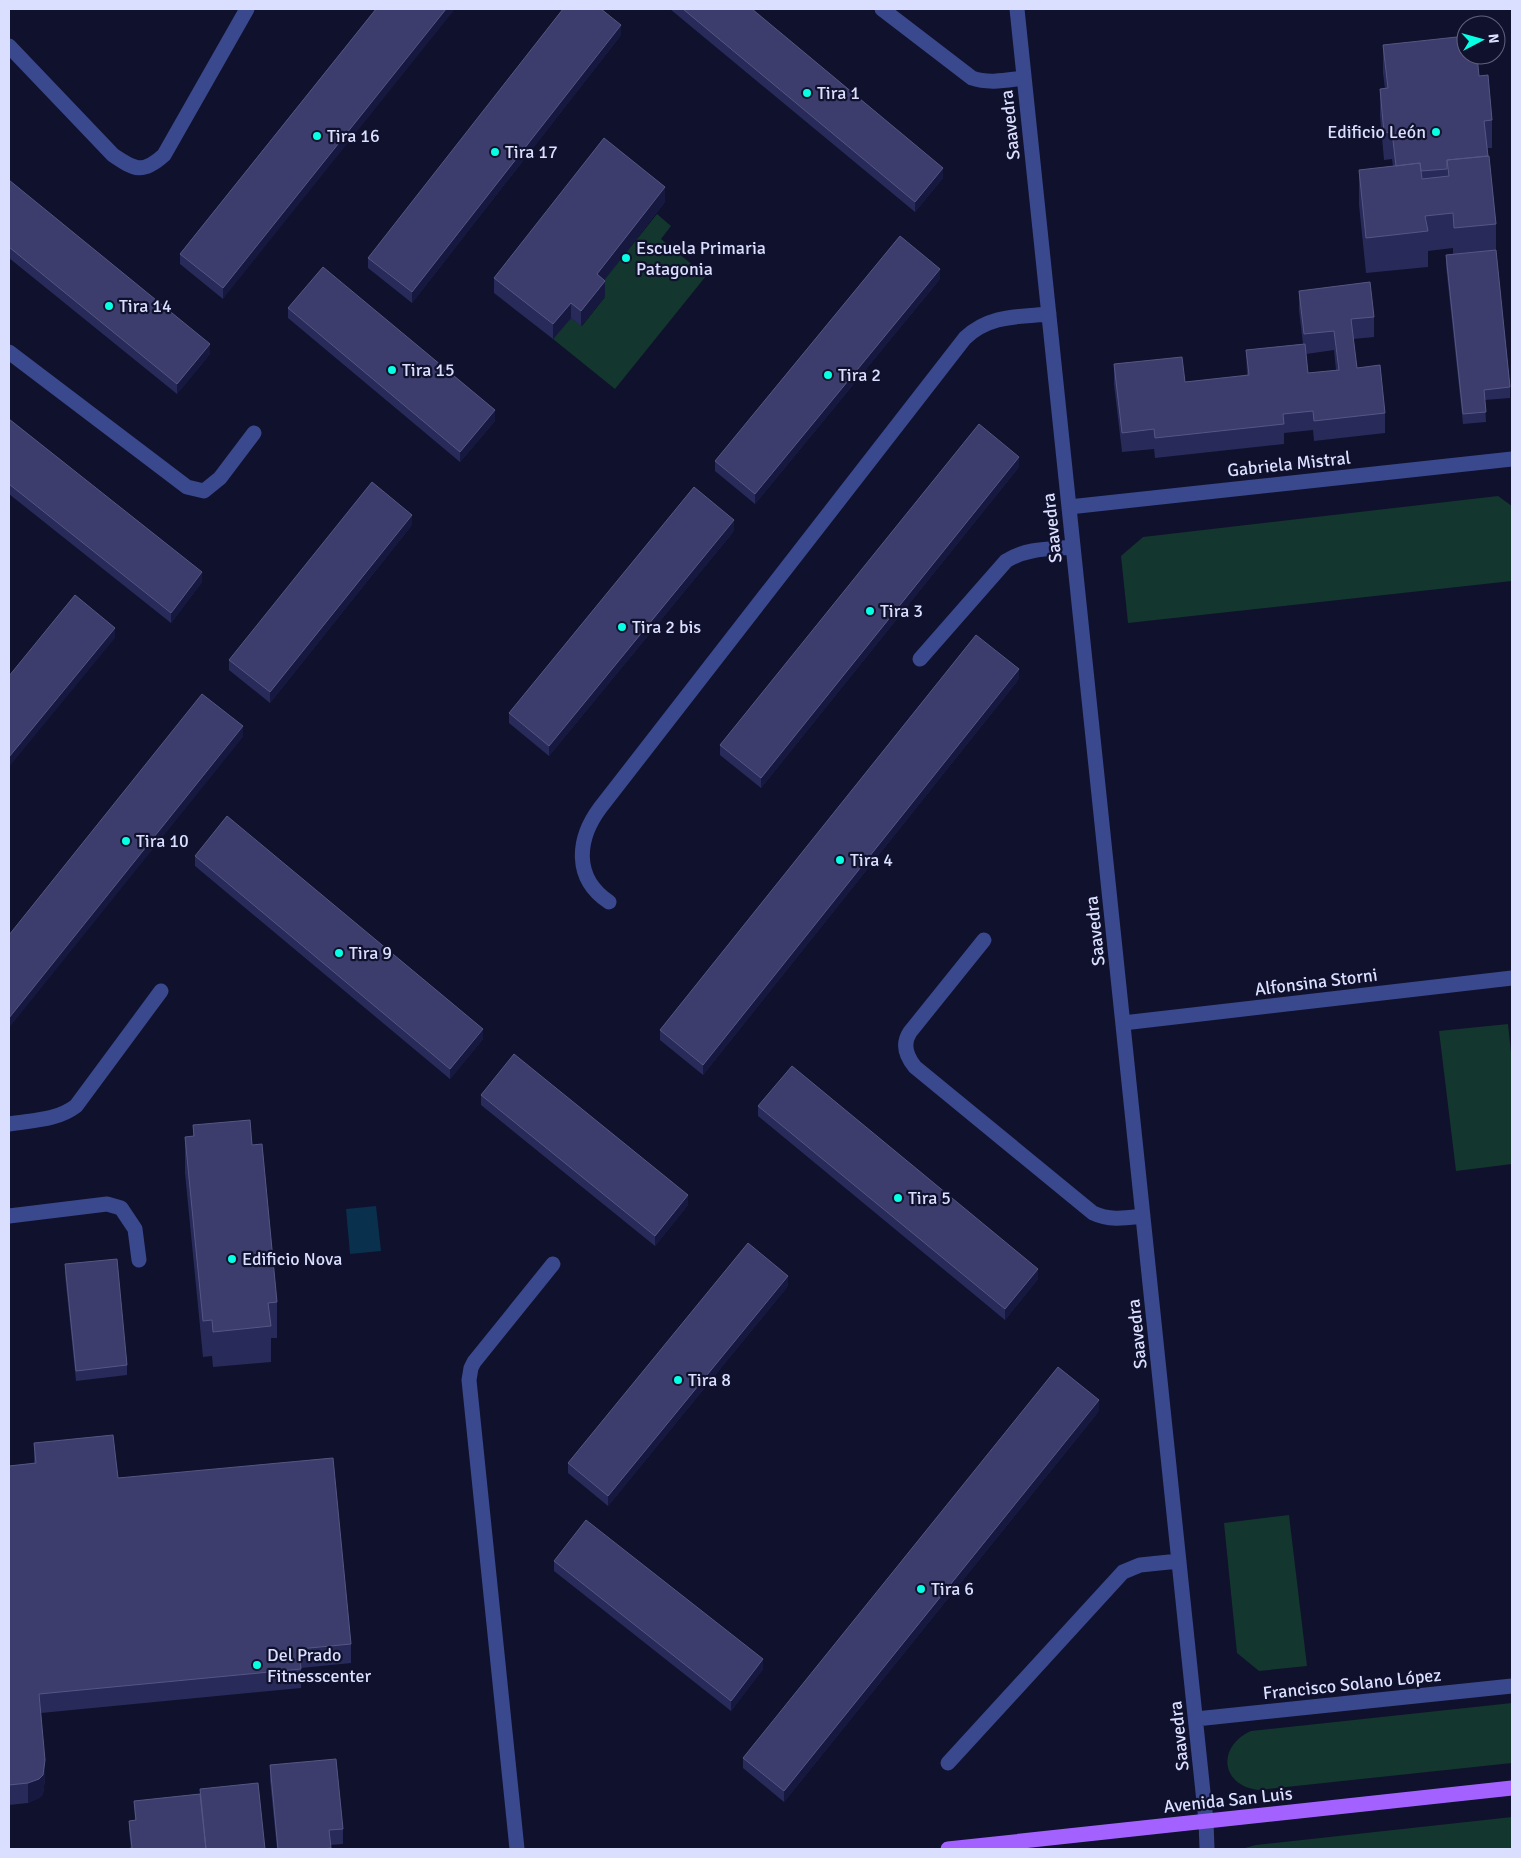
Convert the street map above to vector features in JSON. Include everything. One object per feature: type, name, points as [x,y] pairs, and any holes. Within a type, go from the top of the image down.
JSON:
[{"type":"main road","name":"Avenida San Luis","points":[[948,1849],[1512,1788]]},
{"type":"street","points":[[9,46],[113,155],[125,163],[140,169],[152,166],[164,155],[247,9]]},
{"type":"street","points":[[882,9],[972,78],[992,81],[1024,78]]},
{"type":"street","name":"Saavedra","points":[[1017,9],[1144,1216],[1196,1720],[1207,1849]]},
{"type":"street","points":[[608,902],[591,887],[583,866],[584,841],[587,830],[600,808],[965,338],[981,325],[991,321],[1049,314]]},
{"type":"street","points":[[9,352],[187,487],[204,492],[220,478],[254,433]]},
{"type":"street","name":"Gabriela Mistral","points":[[1069,507],[1512,459]]},
{"type":"street","points":[[920,660],[1006,561],[1028,552],[1073,547]]},
{"type":"street","points":[[984,940],[906,1038],[905,1044],[908,1058],[914,1067],[1093,1213],[1113,1219],[1144,1216]]},
{"type":"street","name":"Alfonsina Storni","points":[[1123,1023],[1512,978]]},
{"type":"street","points":[[9,1124],[52,1118],[76,1106],[161,991]]},
{"type":"street","points":[[9,1216],[108,1204],[121,1208],[134,1228],[139,1260]]},
{"type":"street","points":[[517,1849],[470,1380],[471,1368],[474,1362],[553,1264]]},
{"type":"street","points":[[948,1763],[1123,1572],[1140,1565],[1179,1560]]},
{"type":"street","name":"Francisco Solano López","points":[[1196,1720],[1512,1686]]},
{"type":"green space","points":[[657,214],[671,226],[661,239],[706,276],[615,389],[553,339],[571,318],[582,326],[605,297],[597,289]]},
{"type":"green space","points":[[1498,496],[1512,506],[1512,581],[1128,623],[1121,556],[1143,537]]},
{"type":"green space","points":[[1508,1024],[1512,1062],[1512,1164],[1456,1171],[1439,1031]]},
{"type":"green space","points":[[1289,1515],[1307,1666],[1259,1671],[1237,1653],[1224,1523]]},
{"type":"green space","points":[[1512,1703],[1512,1763],[1258,1790],[1245,1787],[1236,1781],[1230,1773],[1228,1755],[1232,1746],[1251,1731]]},
{"type":"green space","points":[[1512,1817],[1512,1849],[1241,1849],[1256,1845]]},
{"type":"water","points":[[376,1206],[381,1251],[350,1254],[346,1209]]},
{"type":"building","name":"Tira 16","points":[[376,9],[446,9],[223,288],[180,254]]},
{"type":"building","name":"Tira 17","points":[[563,9],[601,9],[621,25],[412,292],[368,258]]},
{"type":"building","name":"Tira 1","points":[[683,9],[752,9],[943,168],[915,202]]},
{"type":"building","name":"Edificio León","points":[[1456,37],[1456,65],[1478,65],[1479,76],[1488,75],[1492,120],[1484,121],[1488,156],[1447,160],[1447,169],[1421,171],[1420,163],[1396,166],[1392,132],[1384,133],[1380,89],[1388,88],[1383,45]]},
{"type":"building","points":[[604,138],[665,187],[597,274],[605,281],[581,311],[571,303],[553,324],[494,278]]},
{"type":"building","points":[[1489,156],[1496,224],[1454,228],[1453,213],[1425,216],[1428,231],[1366,238],[1359,170],[1420,163],[1422,179],[1449,176],[1447,160]]},
{"type":"building","name":"Tira 14","points":[[9,180],[210,344],[177,384],[9,247]]},
{"type":"building","name":"Tira 2","points":[[900,236],[940,269],[755,494],[715,461]]},
{"type":"building","points":[[1496,250],[1510,387],[1484,390],[1486,412],[1463,414],[1446,255]]},
{"type":"building","name":"Tira 15","points":[[323,267],[495,410],[460,452],[288,308]]},
{"type":"building","points":[[1370,282],[1374,317],[1351,319],[1357,368],[1380,365],[1385,413],[1314,421],[1313,411],[1283,414],[1284,424],[1155,438],[1154,429],[1122,433],[1114,364],[1182,357],[1185,382],[1249,375],[1246,350],[1305,344],[1308,373],[1339,370],[1334,331],[1304,334],[1299,291]]},
{"type":"building","points":[[9,419],[202,572],[171,613],[9,484]]},
{"type":"building","name":"Tira 3","points":[[979,424],[1019,457],[761,778],[720,745]]},
{"type":"building","points":[[372,482],[412,515],[270,692],[229,660]]},
{"type":"building","name":"Tira 2 bis","points":[[694,487],[734,520],[549,746],[509,713]]},
{"type":"building","points":[[75,595],[115,628],[9,757],[9,676]]},
{"type":"building","name":"Tira 4","points":[[976,635],[1019,669],[703,1065],[660,1030]]},
{"type":"building","name":"Tira 10","points":[[202,694],[243,726],[9,1018],[9,935]]},
{"type":"building","name":"Tira 9","points":[[227,816],[483,1029],[450,1069],[195,856]]},
{"type":"building","points":[[514,1054],[688,1195],[655,1236],[481,1095]]},
{"type":"building","name":"Tira 5","points":[[792,1066],[1038,1269],[1005,1309],[758,1106]]},
{"type":"building","name":"Edificio Nova","points":[[250,1120],[252,1145],[262,1144],[277,1302],[268,1303],[271,1326],[213,1332],[212,1320],[203,1321],[185,1137],[194,1136],[193,1125]]},
{"type":"building","name":"Tira 8","points":[[748,1243],[788,1276],[608,1496],[568,1463]]},
{"type":"building","points":[[117,1259],[127,1365],[76,1371],[65,1264]]},
{"type":"building","name":"Tira 6","points":[[1058,1367],[1099,1400],[784,1791],[743,1758]]},
{"type":"building","points":[[113,1435],[118,1478],[333,1458],[351,1644],[299,1649],[301,1669],[39,1694],[45,1760],[43,1775],[39,1779],[28,1783],[9,1785],[9,1466],[36,1463],[34,1443]]},
{"type":"building","points":[[586,1520],[763,1659],[731,1701],[554,1561]]},
{"type":"building","points":[[336,1759],[343,1829],[329,1830],[331,1848],[278,1849],[270,1765]]},
{"type":"building","points":[[258,1783],[265,1849],[206,1849],[200,1789]]},
{"type":"building","points":[[200,1794],[206,1849],[126,1849],[132,1848],[129,1821],[136,1820],[134,1801]]},
{"type":"place","name":"Tira 1","points":[[807,93]]},
{"type":"place","name":"Edificio León","points":[[1436,132]]},
{"type":"place","name":"Tira 16","points":[[317,136]]},
{"type":"place","name":"Tira 17","points":[[495,152]]},
{"type":"place","name":"Escuela Primaria Patagonia","points":[[626,258]]},
{"type":"place","name":"Tira 14","points":[[109,306]]},
{"type":"place","name":"Tira 15","points":[[392,370]]},
{"type":"place","name":"Tira 2","points":[[828,375]]},
{"type":"place","name":"Tira 3","points":[[870,611]]},
{"type":"place","name":"Tira 2 bis","points":[[622,627]]},
{"type":"place","name":"Tira 10","points":[[126,841]]},
{"type":"place","name":"Tira 4","points":[[840,860]]},
{"type":"place","name":"Tira 9","points":[[339,953]]},
{"type":"place","name":"Tira 5","points":[[898,1198]]},
{"type":"place","name":"Edificio Nova","points":[[232,1259]]},
{"type":"place","name":"Tira 8","points":[[678,1380]]},
{"type":"place","name":"Tira 6","points":[[921,1589]]},
{"type":"place","name":"Del Prado Fitnesscenter","points":[[257,1665]]}]
